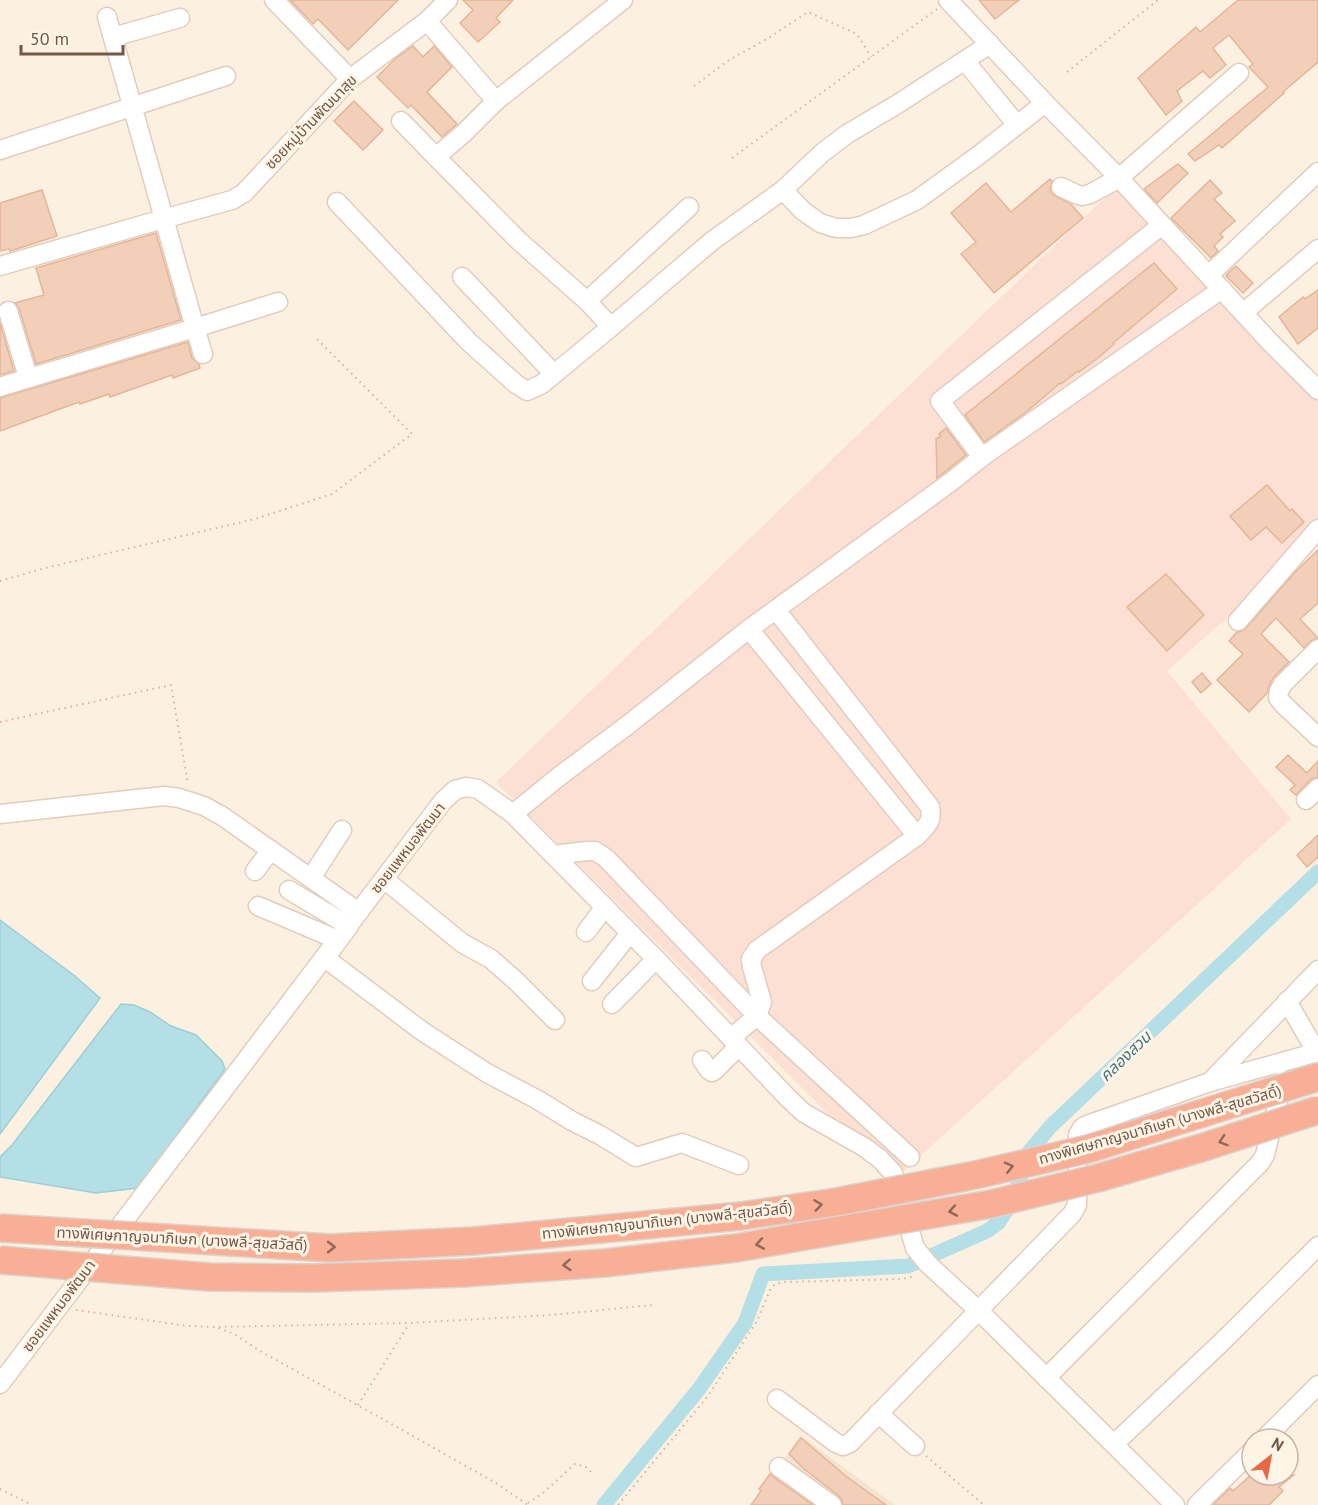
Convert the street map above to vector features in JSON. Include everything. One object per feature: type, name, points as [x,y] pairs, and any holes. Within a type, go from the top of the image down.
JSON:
[{"type":"highway","name":"ทางพิเศษกาญจนาภิเษก (บางพลี-สุขสวัสดิ์)","points":[[0,1228],[330,1248],[473,1241],[741,1216],[836,1202],[941,1182],[1088,1149],[1318,1061]]},
{"type":"highway","name":"ทางพิเศษกาญจนาภิเษก (บางพลี-สุขสวัสดิ์)","points":[[0,1260],[209,1277],[314,1278],[463,1273],[593,1264],[736,1248],[991,1204],[1098,1178],[1318,1110]]},
{"type":"street","points":[[274,0],[350,79]]},
{"type":"street","points":[[436,157],[496,101],[623,0]]},
{"type":"street","points":[[949,0],[1318,390]]},
{"type":"street","name":"ซอยหมู่บ้านพัฒนาสุข","points":[[0,266],[232,200],[244,193],[350,79],[427,21],[445,1]]},
{"type":"street","points":[[107,17],[203,354]]},
{"type":"street","points":[[113,37],[180,18]]},
{"type":"street","points":[[427,21],[496,101]]},
{"type":"street","points":[[337,202],[469,342],[527,391],[542,384],[555,374],[712,241],[783,190],[822,153],[847,134],[990,44]]},
{"type":"street","points":[[965,61],[1017,125]]},
{"type":"street","points":[[1062,187],[1083,196],[1119,178],[1239,73]]},
{"type":"street","points":[[0,150],[226,76]]},
{"type":"street","points":[[783,190],[803,211],[820,223],[836,228],[864,225],[917,200],[1045,103]]},
{"type":"street","points":[[401,121],[519,241],[587,301],[611,327]]},
{"type":"street","points":[[1209,275],[1318,172]]},
{"type":"street","points":[[587,301],[688,207]]},
{"type":"street","points":[[982,457],[940,401],[1162,225]]},
{"type":"street","points":[[1244,313],[1318,249]]},
{"type":"street","points":[[462,277],[555,374]]},
{"type":"street","points":[[513,814],[556,778],[629,724],[749,629],[982,457],[1222,289]]},
{"type":"street","points":[[0,387],[278,302]]},
{"type":"street","points":[[8,311],[28,378]]},
{"type":"street","points":[[1238,621],[1318,529]]},
{"type":"street","points":[[702,1060],[709,1070],[712,1072],[715,1070],[757,1016],[762,1002],[752,967],[752,959],[757,950],[916,836],[929,823],[932,816],[930,807],[776,610]]},
{"type":"street","points":[[749,629],[916,836]]},
{"type":"street","points":[[1318,649],[1283,684],[1278,698],[1318,737]]},
{"type":"street","name":"ซอยแพหมอพัฒนา","points":[[0,1384],[443,801],[455,790],[466,787],[478,789],[513,814],[804,1113],[864,1147],[880,1159],[893,1173],[915,1248],[930,1266]]},
{"type":"street","points":[[0,814],[164,796],[191,801],[222,816],[311,878],[349,926]]},
{"type":"street","points":[[311,878],[342,830]]},
{"type":"street","points":[[255,871],[271,850]]},
{"type":"street","points":[[553,855],[595,851],[606,858],[757,1016],[910,1156]]},
{"type":"street","points":[[384,879],[462,943],[491,959],[555,1020]]},
{"type":"street","points":[[289,890],[349,926]]},
{"type":"street","points":[[258,906],[349,926]]},
{"type":"street","points":[[586,932],[605,907]]},
{"type":"street","points":[[592,981],[630,933]]},
{"type":"street","points":[[325,958],[422,1031],[487,1073],[636,1157],[682,1143],[739,1165]]},
{"type":"street","points":[[612,1004],[656,959]]},
{"type":"street","points":[[1210,1082],[1318,970]]},
{"type":"street","points":[[777,1399],[836,1443],[843,1446],[850,1443],[1066,1221],[1077,1205],[1078,1135],[1082,1128],[1210,1082],[1287,1061],[1318,1061],[1287,1001]]},
{"type":"street","points":[[1046,1378],[1260,1163],[1265,1155],[1287,1061]]},
{"type":"street","points":[[1114,1444],[1226,1340],[1318,1246]]},
{"type":"street","points":[[930,1266],[979,1311],[1175,1505]]},
{"type":"street","points":[[1276,1427],[1318,1385]]},
{"type":"street","points":[[878,1413],[915,1446]]},
{"type":"street","points":[[1197,1505],[1240,1463]]},
{"type":"street","points":[[779,1467],[832,1505]]},
{"type":"path","points":[[732,158],[949,0]]},
{"type":"path","points":[[1067,72],[1158,0]]},
{"type":"path","points":[[694,86],[729,60],[808,12],[857,34],[871,57]]},
{"type":"path","points":[[0,581],[57,565],[255,519],[332,494],[412,434],[317,339]]},
{"type":"path","points":[[0,722],[171,686],[191,801]]},
{"type":"path","points":[[618,1505],[708,1396],[757,1321],[768,1293],[775,1284],[902,1279],[915,1277],[930,1266]]},
{"type":"path","points":[[58,1307],[188,1326],[216,1327],[409,1323],[551,1315],[653,1305]]},
{"type":"path","points":[[358,1405],[409,1323]]},
{"type":"path","points":[[216,1327],[234,1334],[260,1351],[496,1483],[528,1504],[575,1464],[586,1467],[593,1474]]},
{"type":"path","points":[[915,1446],[984,1505]]},
{"type":"path","points":[[0,1489],[32,1505]]},
{"type":"shaded area","points":[[1122,181],[1318,386],[1318,537],[1167,671],[1291,819],[894,1180],[496,782]]},
{"type":"shaded area","points":[[800,1435],[895,1505],[755,1505]]},
{"type":"water","points":[[0,920],[75,976],[100,998],[0,1134]]},
{"type":"water","points":[[121,1004],[134,1005],[150,1012],[171,1026],[196,1035],[222,1061],[225,1069],[138,1188],[96,1193],[0,1177],[0,1157],[12,1145]]},
{"type":"building","points":[[290,0],[398,0],[348,50],[318,19],[313,24]]},
{"type":"building","points":[[463,0],[513,0],[496,18],[500,22],[478,42],[460,23],[473,10]]},
{"type":"building","points":[[979,0],[1019,0],[995,19]]},
{"type":"building","points":[[1238,0],[1318,0],[1318,62],[1222,148],[1219,145],[1195,161],[1188,154],[1268,87],[1249,67],[1253,64],[1229,35],[1213,48],[1226,65],[1210,78],[1203,71],[1177,91],[1182,101],[1166,115],[1138,78],[1196,27],[1200,32]]},
{"type":"building","points":[[413,46],[423,57],[434,46],[452,67],[427,92],[457,124],[442,137],[411,105],[408,108],[377,77],[395,59]]},
{"type":"building","points":[[354,101],[383,130],[363,150],[334,121]]},
{"type":"building","points":[[1178,164],[1188,173],[1157,203],[1144,189]]},
{"type":"building","points":[[1050,179],[1052,194],[1071,204],[1083,218],[994,293],[961,254],[976,242],[951,213],[986,183],[1011,212]]},
{"type":"building","points":[[1210,180],[1222,193],[1214,199],[1235,221],[1220,234],[1223,237],[1214,246],[1218,251],[1211,258],[1171,218]]},
{"type":"building","points":[[42,190],[57,236],[10,251],[9,249],[0,251],[0,203]]},
{"type":"building","points":[[156,233],[181,320],[36,364],[19,308],[15,303],[44,295],[36,268]]},
{"type":"building","points":[[1154,263],[1177,289],[1098,358],[1060,383],[1025,413],[984,442],[965,415]]},
{"type":"building","points":[[1236,266],[1253,283],[1243,293],[1226,276]]},
{"type":"building","points":[[1318,290],[1318,328],[1298,344],[1279,317],[1303,297],[1305,299]]},
{"type":"building","points":[[0,323],[14,371],[0,375]]},
{"type":"building","points":[[188,342],[192,358],[200,368],[173,378],[172,375],[110,397],[109,394],[80,404],[79,402],[0,431],[0,398]]},
{"type":"building","points":[[946,428],[966,455],[937,478],[936,439]]},
{"type":"building","points":[[1267,485],[1290,511],[1292,509],[1304,522],[1282,543],[1266,527],[1251,540],[1230,516]]},
{"type":"building","points":[[1318,550],[1318,603],[1300,619],[1318,638],[1304,648],[1276,618],[1261,634],[1289,662],[1273,678],[1267,693],[1249,712],[1217,680],[1243,654],[1229,641],[1237,632],[1246,628],[1297,570]]},
{"type":"building","points":[[1166,574],[1204,615],[1167,651],[1127,607]]},
{"type":"building","points":[[1202,673],[1211,684],[1201,693],[1192,682]]},
{"type":"building","points":[[1288,755],[1307,773],[1318,761],[1318,777],[1310,780],[1296,795],[1290,790],[1295,785],[1276,767]]},
{"type":"building","points":[[1318,835],[1318,857],[1307,867],[1297,855]]},
{"type":"building","points":[[801,1438],[847,1477],[886,1505],[843,1505],[838,1495],[804,1469],[789,1454]]},
{"type":"building","points":[[770,1474],[772,1476],[813,1505],[751,1505]]},
{"type":"building","points":[[1240,1485],[1240,1487],[1279,1487],[1283,1491],[1269,1505],[1213,1505],[1230,1488],[1233,1491]]},
{"type":"waterway","name":"คลองสวน","points":[[604,1505],[699,1389],[745,1323],[763,1274],[908,1266],[987,1231],[998,1223],[1012,1202],[1029,1152],[1050,1127],[1318,872]]}]
